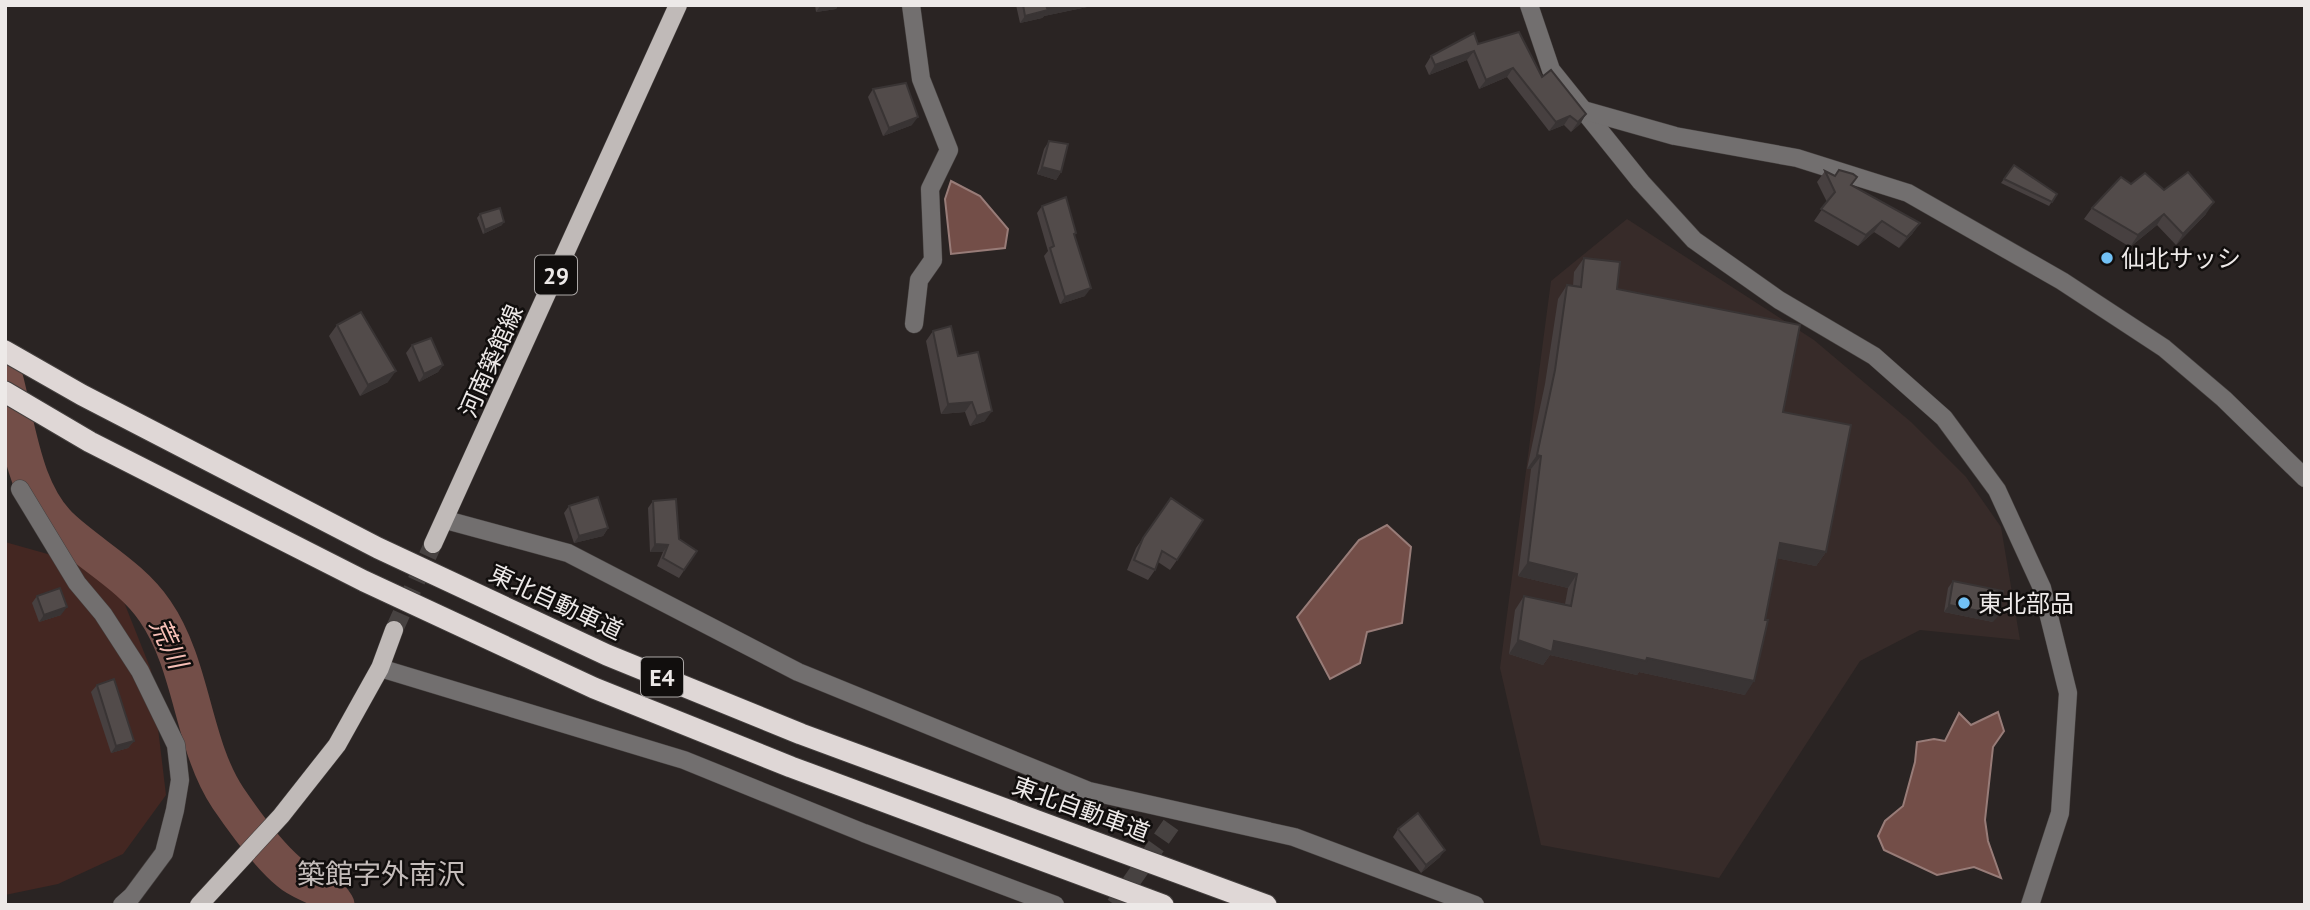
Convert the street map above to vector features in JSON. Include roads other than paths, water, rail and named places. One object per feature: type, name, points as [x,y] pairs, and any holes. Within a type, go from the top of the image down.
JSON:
[{"type":"highway","name":"東北自動車道","points":[[5,351],[82,396],[378,548],[607,655],[801,734],[1266,905]]},
{"type":"highway","name":"E4","points":[[5,392],[90,442],[364,581],[594,688],[804,772],[1163,905]]},
{"type":"main road","name":"河南築館線","points":[[433,544],[678,5]]},
{"type":"main road","points":[[199,905],[281,816],[337,745],[380,668],[394,631]]},
{"type":"street","points":[[911,5],[921,79],[949,150],[930,189],[933,260],[919,280],[914,324]]},
{"type":"street","points":[[1529,5],[1551,70],[1641,182],[1694,240],[1779,300],[1874,356],[1944,418],[1997,490],[2042,588],[2068,693],[2060,813],[2030,905]]},
{"type":"street","points":[[1583,110],[1675,136],[1797,158],[1908,193],[2062,281],[2164,348],[2224,399],[2305,478]]},
{"type":"street","points":[[20,489],[77,583],[103,614],[140,671],[176,745],[180,780],[164,853],[132,896],[122,905]]},
{"type":"street","points":[[446,520],[568,553],[798,672],[1089,791],[1173,818],[1294,837],[1475,905]]},
{"type":"street","points":[[380,668],[684,760],[864,834],[1055,905]]},
{"type":"waterway","name":"荒川","points":[[5,380],[24,461],[40,499],[64,530],[136,588],[155,611],[177,656],[207,754],[228,798],[281,865],[295,877],[320,889],[336,905]]},
{"type":"tunnel","points":[[394,630],[433,544]]},
{"type":"tunnel","points":[[1115,905],[1171,825]]},
{"type":"place","name":"仙北サッシ","points":[[2107,258]]},
{"type":"place","name":"東北部品","points":[[1964,603]]},
{"type":"district","name":"築館字外南沢","points":[[381,873]]}]
